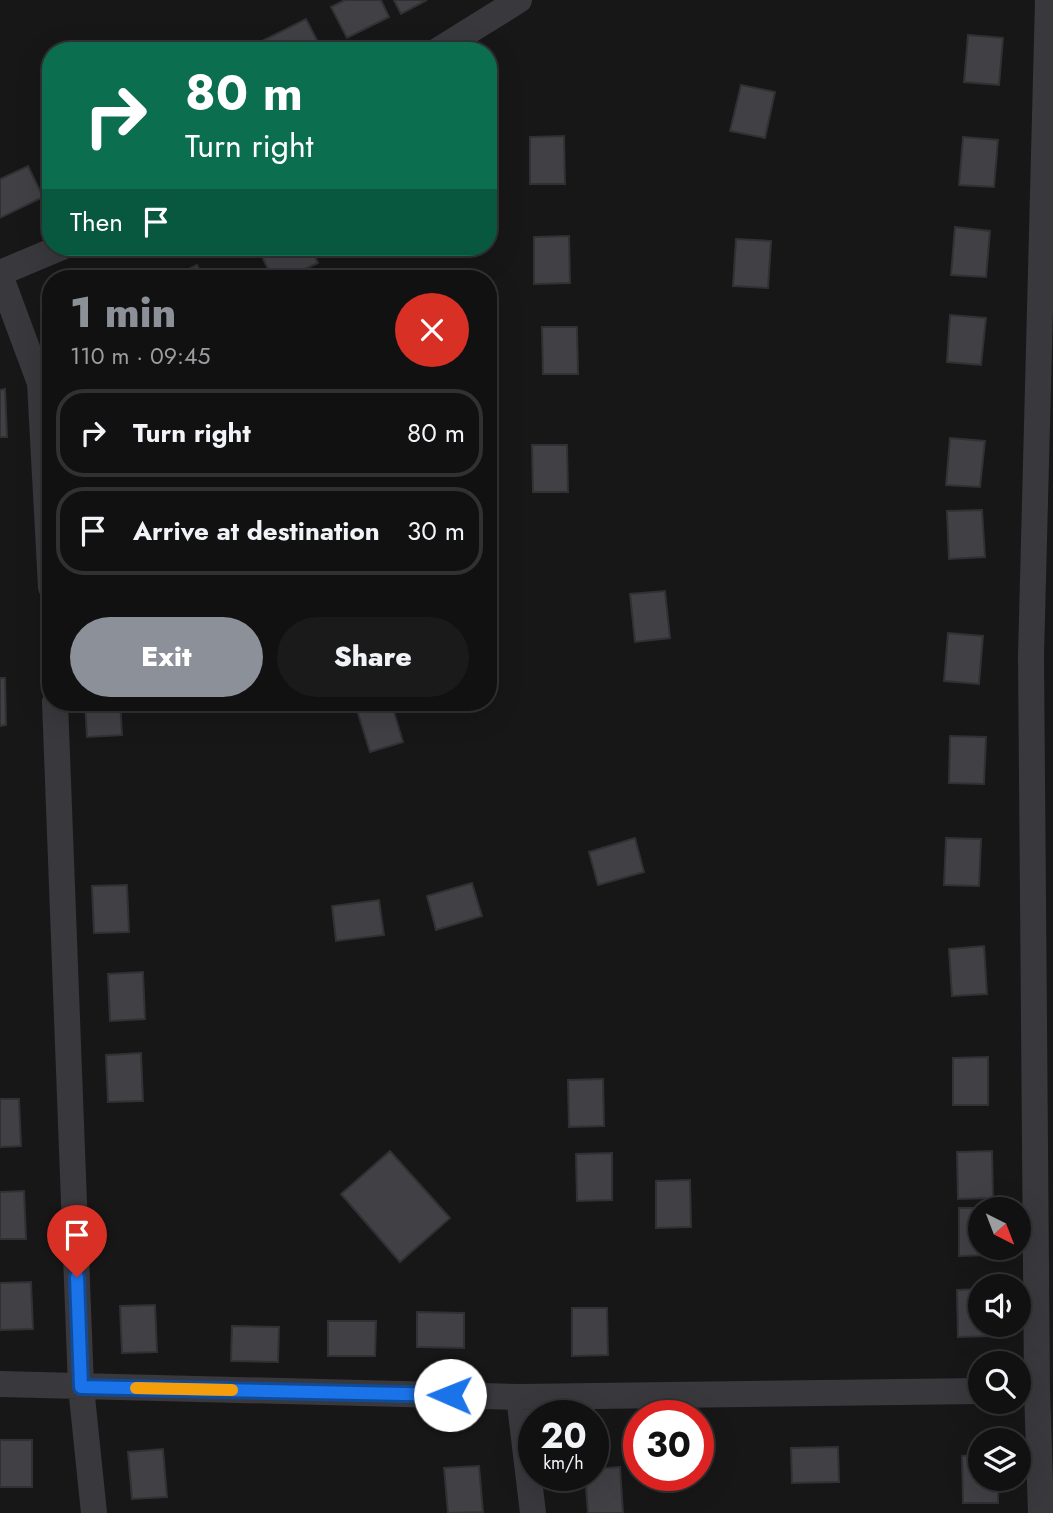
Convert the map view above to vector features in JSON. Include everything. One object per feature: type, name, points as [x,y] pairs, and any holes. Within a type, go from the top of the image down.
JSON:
[{"type":"street","points":[[451,42],[519,0]]},
{"type":"street","points":[[1041,1513],[1036,1390],[1031,656],[1048,0]]},
{"type":"street","points":[[42,256],[0,274],[40,383],[42,420]]},
{"type":"street","points":[[55,711],[81,1387],[94,1513]]},
{"type":"street","points":[[0,1384],[519,1397],[968,1391]]},
{"type":"street","points":[[519,1397],[533,1513]]},
{"type":"building","points":[[345,0],[381,0],[389,17],[347,38],[331,7]]},
{"type":"building","points":[[394,0],[427,0],[401,14]]},
{"type":"building","points":[[306,19],[318,42],[265,42],[264,40]]},
{"type":"building","points":[[968,35],[1003,38],[999,85],[964,82]]},
{"type":"building","points":[[741,85],[775,92],[765,138],[730,131]]},
{"type":"building","points":[[564,136],[565,184],[530,184],[530,137]]},
{"type":"building","points":[[963,137],[998,140],[994,187],[959,185]]},
{"type":"building","points":[[28,166],[42,197],[0,218],[0,179]]},
{"type":"building","points":[[955,227],[990,231],[986,277],[951,275]]},
{"type":"building","points":[[569,236],[570,283],[534,284],[534,237]]},
{"type":"building","points":[[736,239],[771,241],[768,288],[733,286]]},
{"type":"building","points":[[262,256],[314,256],[318,263],[303,270],[268,270]]},
{"type":"building","points":[[197,265],[199,270],[187,270]]},
{"type":"building","points":[[950,315],[986,318],[981,365],[947,362]]},
{"type":"building","points":[[542,327],[577,327],[578,374],[543,374]]},
{"type":"building","points":[[5,389],[7,437],[0,437],[0,390]]},
{"type":"building","points":[[950,438],[985,441],[980,487],[946,485]]},
{"type":"building","points":[[532,445],[567,445],[568,492],[533,492]]},
{"type":"building","points":[[982,510],[985,557],[949,559],[947,511]]},
{"type":"building","points":[[665,591],[670,638],[635,642],[630,594]]},
{"type":"building","points":[[948,633],[983,636],[979,684],[944,681]]},
{"type":"building","points":[[0,678],[5,678],[6,725],[0,726]]},
{"type":"building","points":[[86,711],[121,711],[122,735],[87,737]]},
{"type":"building","points":[[357,711],[394,711],[403,742],[370,752]]},
{"type":"building","points":[[950,736],[986,737],[984,784],[949,783]]},
{"type":"building","points":[[635,838],[644,872],[598,885],[589,852]]},
{"type":"building","points":[[946,838],[981,839],[979,886],[944,885]]},
{"type":"building","points":[[472,883],[482,916],[436,930],[427,896]]},
{"type":"building","points":[[127,885],[129,932],[94,933],[92,886]]},
{"type":"building","points":[[379,900],[384,935],[336,941],[332,906]]},
{"type":"building","points":[[984,946],[987,994],[952,996],[949,949]]},
{"type":"building","points":[[143,972],[145,1019],[110,1021],[108,974]]},
{"type":"building","points":[[141,1053],[143,1101],[108,1102],[106,1055]]},
{"type":"building","points":[[988,1057],[988,1105],[953,1105],[953,1058]]},
{"type":"building","points":[[603,1079],[604,1126],[569,1127],[568,1080]]},
{"type":"building","points":[[0,1099],[19,1099],[21,1146],[0,1147]]},
{"type":"building","points":[[390,1151],[450,1218],[400,1262],[341,1194]]},
{"type":"building","points":[[992,1151],[993,1197],[958,1199],[957,1152]]},
{"type":"building","points":[[612,1153],[612,1200],[577,1201],[576,1154]]},
{"type":"building","points":[[690,1180],[691,1227],[656,1228],[656,1181]]},
{"type":"building","points":[[24,1191],[26,1239],[0,1239],[0,1192]]},
{"type":"building","points":[[959,1208],[968,1208],[968,1256],[959,1256]]},
{"type":"building","points":[[31,1282],[33,1329],[0,1330],[0,1283]]},
{"type":"building","points":[[957,1290],[968,1290],[968,1337],[958,1337]]},
{"type":"building","points":[[155,1305],[157,1352],[122,1353],[120,1306]]},
{"type":"building","points":[[572,1308],[607,1308],[608,1355],[572,1356]]},
{"type":"building","points":[[417,1312],[464,1313],[464,1348],[417,1347]]},
{"type":"building","points":[[328,1321],[376,1321],[375,1356],[328,1356]]},
{"type":"building","points":[[232,1326],[279,1327],[278,1362],[231,1361]]},
{"type":"building","points":[[0,1440],[32,1440],[32,1487],[0,1487]]},
{"type":"building","points":[[838,1447],[839,1482],[792,1483],[791,1448]]},
{"type":"building","points":[[163,1449],[167,1497],[132,1499],[128,1452]]},
{"type":"building","points":[[962,1456],[968,1456],[968,1491],[998,1491],[998,1503],[963,1503]]},
{"type":"building","points":[[479,1466],[483,1512],[448,1513],[444,1468]]},
{"type":"building","points":[[620,1467],[623,1513],[588,1513],[586,1491],[609,1491],[609,1468]]},
{"type":"slow traffic","points":[[136,1388],[232,1390]]},
{"type":"route","points":[[77,1277],[81,1387],[450,1395]]}]
